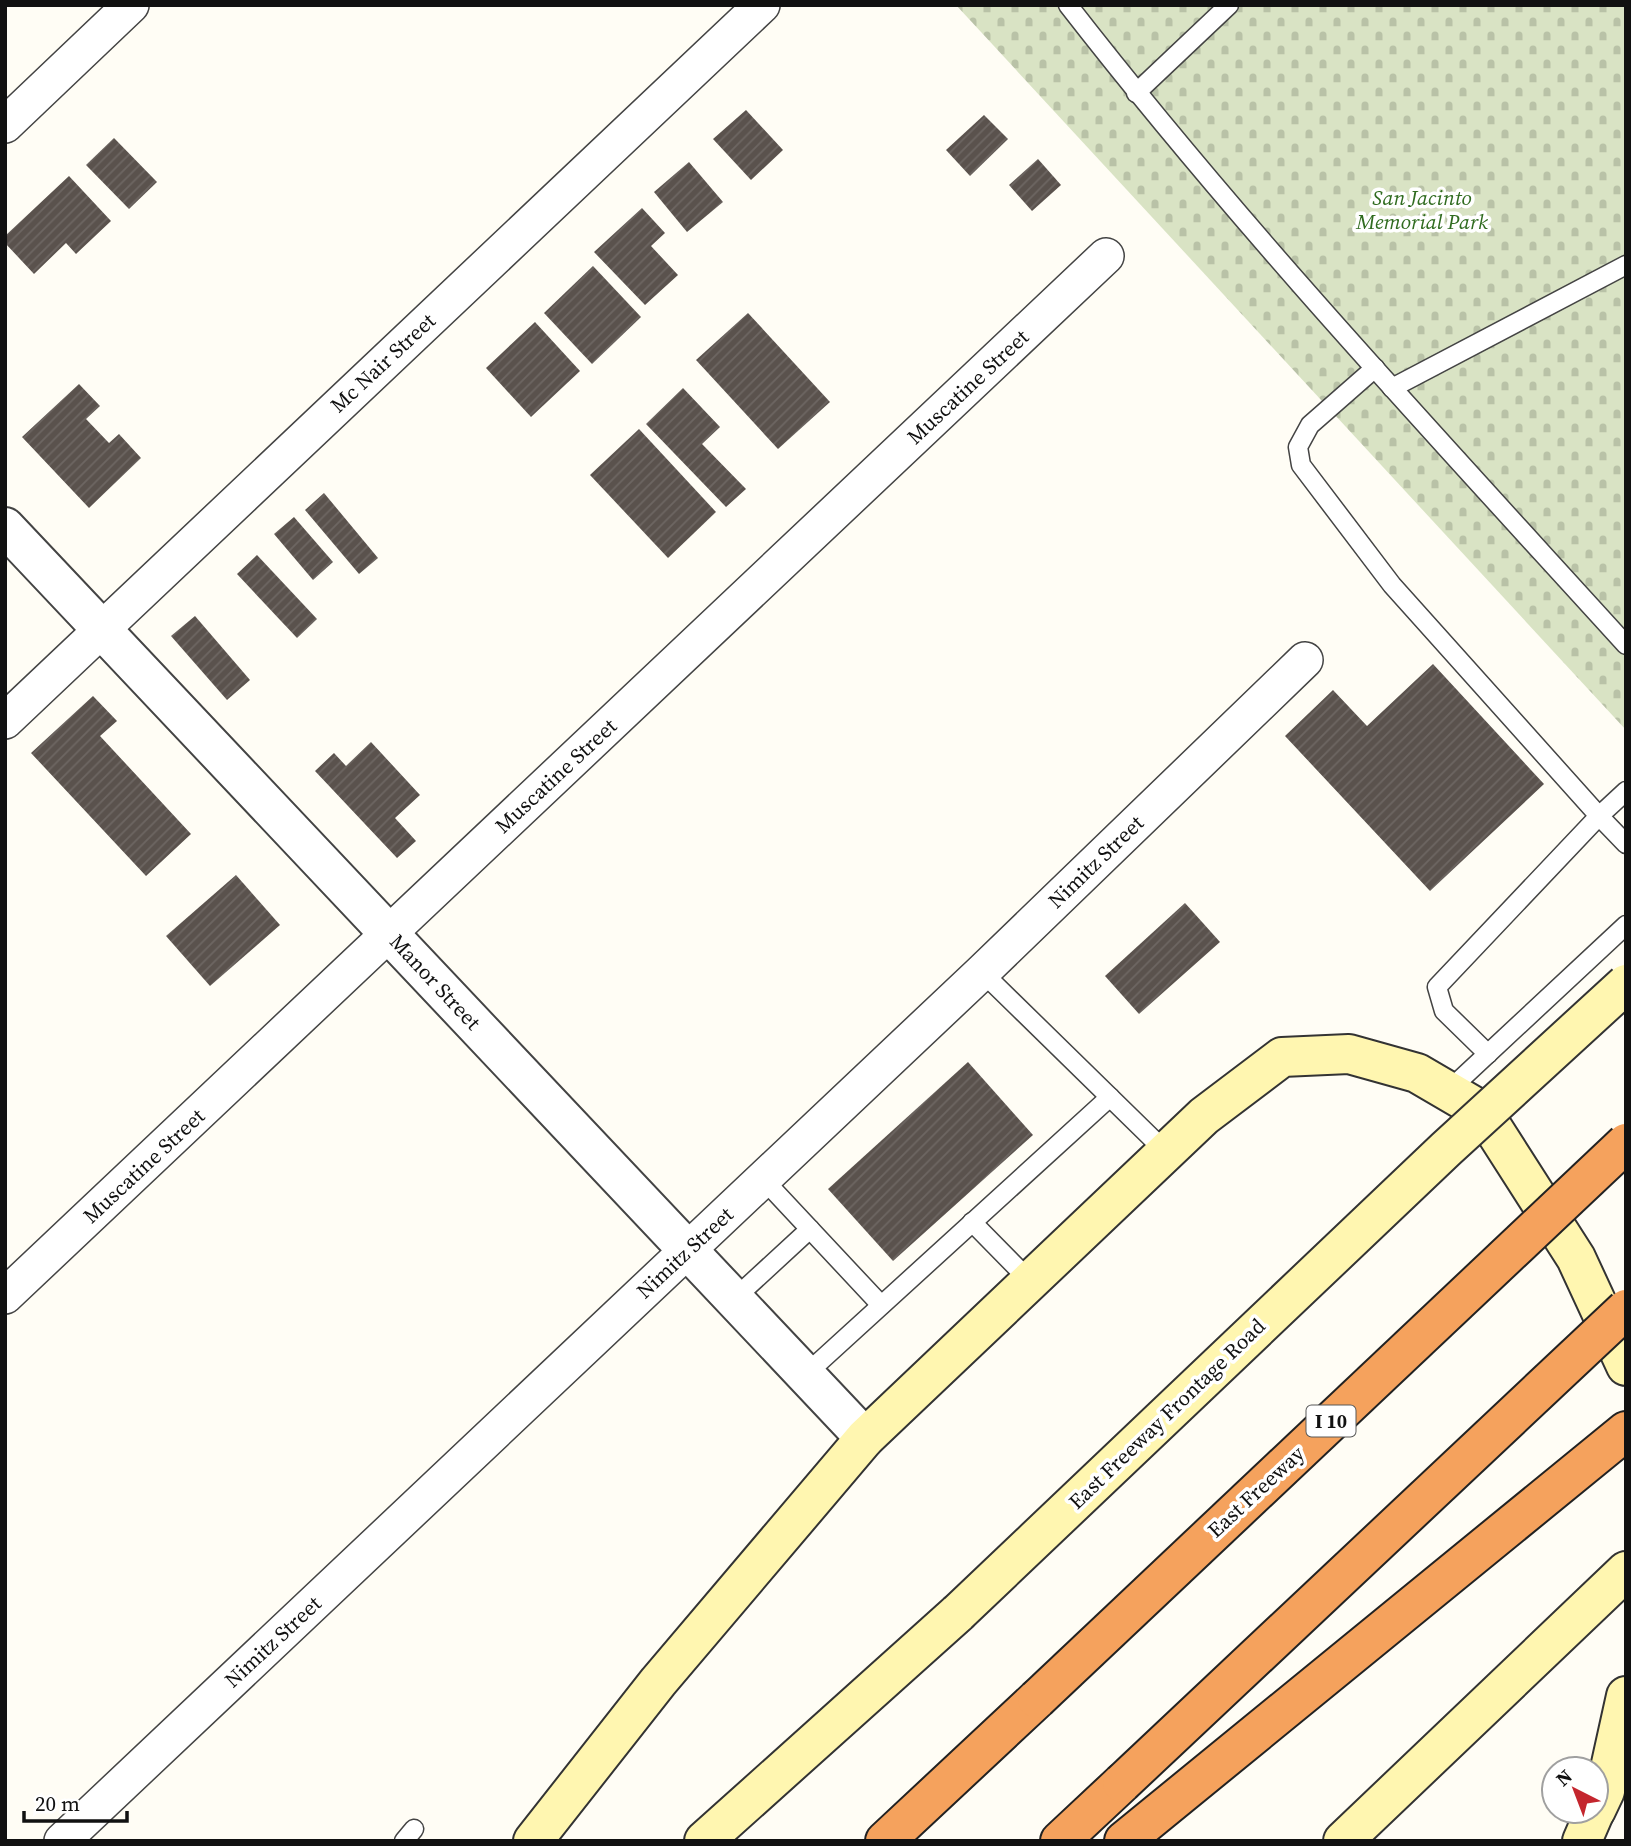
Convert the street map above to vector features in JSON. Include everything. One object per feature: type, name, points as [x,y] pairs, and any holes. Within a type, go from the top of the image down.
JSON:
[{"type":"highway","name":"East Freeway","points":[[885,1841],[1626,1143]]},
{"type":"highway","points":[[1060,1841],[1626,1309]]},
{"type":"highway","points":[[1124,1841],[1626,1431]]},
{"type":"main road","name":"East Freeway Frontage Road","points":[[704,1841],[958,1613],[1446,1149],[1626,984]]},
{"type":"main road","points":[[533,1841],[658,1682],[865,1438],[1204,1116],[1282,1057],[1349,1054],[1417,1073],[1482,1111],[1576,1258],[1626,1366]]},
{"type":"main road","points":[[1343,1841],[1626,1571]]},
{"type":"main road","points":[[1610,1768],[1626,1696]]},
{"type":"main road","points":[[1582,1841],[1589,1825]]},
{"type":"street","points":[[5,124],[131,5]]},
{"type":"street","name":"Mc Nair Street","points":[[5,721],[762,5]]},
{"type":"street","name":"Muscatine Street","points":[[5,1296],[1106,256]]},
{"type":"street","name":"Manor Street","points":[[5,527],[865,1438]]},
{"type":"street","name":"Nimitz Street","points":[[62,1841],[982,972],[1305,660]]},
{"type":"lane","points":[[1068,5],[1136,93],[1392,388],[1626,645]]},
{"type":"lane","points":[[1136,93],[1229,5]]},
{"type":"lane","points":[[1392,388],[1626,265]]},
{"type":"lane","points":[[1375,368],[1310,425],[1298,447],[1301,466],[1392,585],[1626,844]]},
{"type":"lane","points":[[1488,1055],[1444,1011],[1437,987],[1626,791]]},
{"type":"lane","points":[[1448,1091],[1626,925]]},
{"type":"lane","points":[[982,972],[1166,1152]]},
{"type":"lane","points":[[805,1375],[1110,1097]]},
{"type":"lane","points":[[763,1179],[881,1305]]},
{"type":"lane","points":[[972,1222],[1031,1282]]},
{"type":"lane","points":[[734,1299],[810,1228]]},
{"type":"green space","name":"San Jacinto Memorial Park","points":[[956,5],[1626,5],[1626,730]]},
{"type":"building","points":[[746,110],[783,150],[751,180],[713,139]]},
{"type":"building","points":[[984,115],[1008,139],[970,176],[946,150]]},
{"type":"building","points":[[114,138],[157,182],[129,209],[86,165]]},
{"type":"building","points":[[1038,159],[1061,185],[1032,211],[1009,185]]},
{"type":"building","points":[[689,162],[723,202],[687,232],[654,192]]},
{"type":"building","points":[[69,176],[111,221],[76,254],[66,243],[34,274],[5,243],[5,236]]},
{"type":"building","points":[[642,208],[665,233],[651,246],[678,275],[645,305],[594,252]]},
{"type":"building","points":[[593,266],[641,317],[592,364],[544,313]]},
{"type":"building","points":[[748,313],[830,402],[778,449],[696,360]]},
{"type":"building","points":[[535,322],[580,371],[531,417],[486,368]]},
{"type":"building","points":[[79,384],[100,406],[86,419],[109,443],[119,434],[141,458],[89,508],[22,437]]},
{"type":"building","points":[[683,388],[720,427],[702,444],[746,489],[726,507],[646,424]]},
{"type":"building","points":[[639,429],[716,512],[668,558],[590,475]]},
{"type":"building","points":[[324,493],[378,558],[359,574],[305,510]]},
{"type":"building","points":[[294,517],[333,562],[313,580],[274,534]]},
{"type":"building","points":[[257,555],[317,619],[297,638],[237,574]]},
{"type":"building","points":[[195,616],[250,680],[227,700],[171,636]]},
{"type":"building","points":[[1433,664],[1544,784],[1430,891],[1285,736],[1333,690],[1367,726]]},
{"type":"building","points":[[93,696],[117,721],[100,736],[191,834],[146,876],[31,753]]},
{"type":"building","points":[[371,742],[420,795],[395,818],[416,841],[397,858],[315,771],[334,753],[346,766]]},
{"type":"building","points":[[236,875],[280,925],[210,986],[166,936]]},
{"type":"building","points":[[1185,903],[1220,942],[1139,1014],[1105,976]]},
{"type":"building","points":[[968,1062],[1033,1135],[893,1261],[828,1189]]}]
